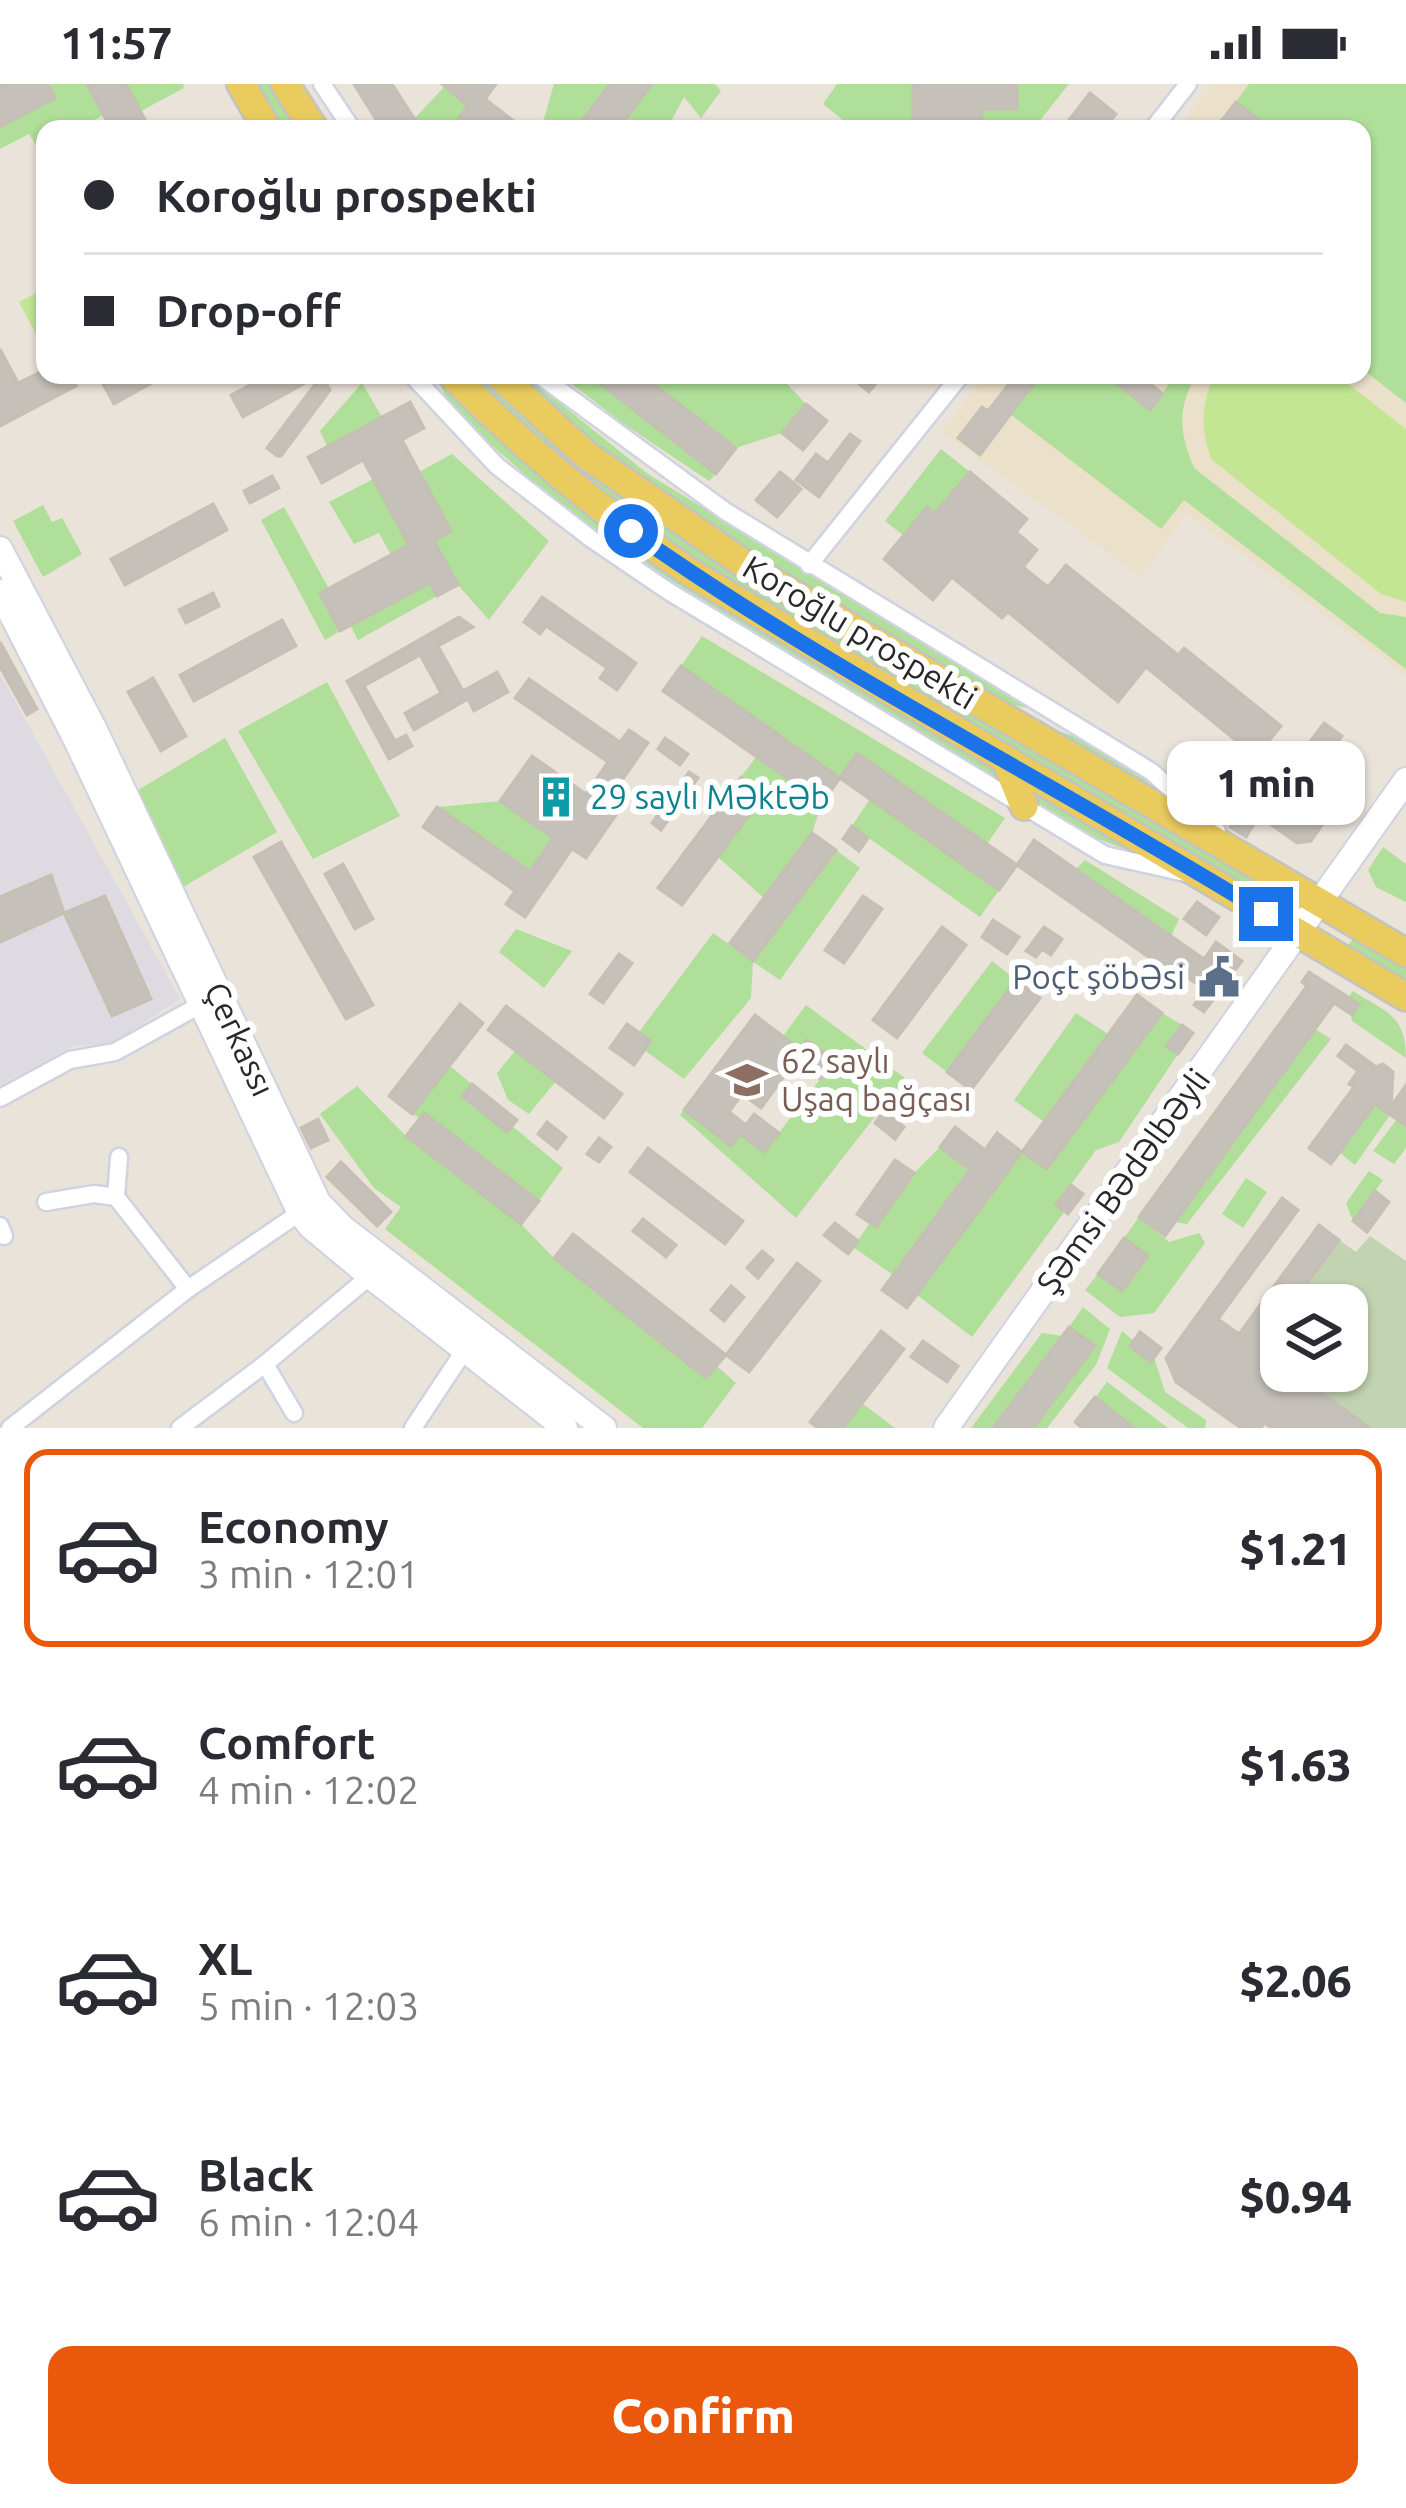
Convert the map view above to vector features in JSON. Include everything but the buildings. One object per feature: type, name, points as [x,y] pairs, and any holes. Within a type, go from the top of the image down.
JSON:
[{"type":"main road","points":[[285,84],[308,120]]},
{"type":"main road","points":[[244,90],[262,120]]},
{"type":"main road","name":"Koroğlu prospekti","points":[[461,384],[521,445],[619,524],[688,571],[1406,997]]},
{"type":"main road","name":"Koroğlu prospekti","points":[[509,384],[586,455],[756,572],[1376,934]]},
{"type":"main road","points":[[1005,759],[1024,806]]},
{"type":"main road","points":[[1376,934],[1406,953]]},
{"type":"street","points":[[322,84],[346,120]]},
{"type":"street","points":[[1160,120],[1188,84]]},
{"type":"street","points":[[244,90],[252,120]]},
{"type":"street","points":[[420,384],[497,466],[590,538],[668,590],[1120,860],[1210,880]]},
{"type":"street","points":[[551,384],[725,511],[1153,772],[1244,856]]},
{"type":"street","points":[[809,565],[954,384]]},
{"type":"street","name":"Çerkassı","points":[[0,549],[94,728],[309,1206],[310,1226],[565,1428]]},
{"type":"street","name":"Çerkassı","points":[[0,592],[76,740],[200,1005],[309,1206],[604,1428]]},
{"type":"street","points":[[992,711],[1070,722]]},
{"type":"street","name":"Şəmsi Bədəlbəyli","points":[[946,1428],[1406,780]]},
{"type":"street","points":[[1376,934],[1406,942]]},
{"type":"street","points":[[0,1098],[70,1060],[115,1052],[200,1005]]},
{"type":"street","points":[[118,1156],[116,1197],[188,1289]]},
{"type":"street","points":[[46,1202],[94,1194],[116,1197]]},
{"type":"street","points":[[10,1428],[188,1289],[309,1206]]},
{"type":"street","points":[[180,1428],[266,1364],[370,1276]]},
{"type":"street","points":[[412,1428],[464,1351]]},
{"type":"street","points":[[266,1364],[293,1413]]},
{"type":"shaded area","points":[[1213,84],[1406,84],[1406,676],[1186,513],[1142,577],[941,432],[979,384],[1371,384],[1371,120],[1185,120]]},
{"type":"shaded area","points":[[0,674],[180,999],[111,1044],[73,1046],[0,1085]]},
{"type":"green space","points":[[48,84],[87,84],[104,115],[94,120],[36,120],[36,145],[29,134],[0,149],[0,127]]},
{"type":"green space","points":[[126,84],[183,84],[184,88],[141,111]]},
{"type":"green space","points":[[258,84],[272,84],[294,120],[280,120]]},
{"type":"green space","points":[[554,84],[610,84],[583,120],[544,120]]},
{"type":"green space","points":[[652,84],[715,84],[721,91],[701,118],[684,97],[672,120],[625,120]]},
{"type":"green space","points":[[837,84],[913,84],[913,120],[843,120],[823,104]]},
{"type":"green space","points":[[1017,84],[1069,84],[1040,120],[982,120],[980,93],[1017,109]]},
{"type":"green space","points":[[1249,84],[1406,84],[1406,403],[1371,376],[1371,120],[1259,120],[1236,102]]},
{"type":"green space","points":[[445,86],[468,106],[459,120],[414,119]]},
{"type":"green space","points":[[36,294],[36,334],[19,302]]},
{"type":"green space","points":[[361,384],[382,417],[327,446],[320,431]]},
{"type":"green space","points":[[440,384],[560,492],[696,587],[994,765],[1004,784],[595,529],[548,495],[450,408]]},
{"type":"green space","points":[[476,384],[492,384],[550,439],[684,540],[1253,881],[1246,891],[680,549],[544,448]]},
{"type":"green space","points":[[524,384],[536,384],[648,474],[1032,709],[993,700],[641,483]]},
{"type":"green space","points":[[572,384],[601,384],[716,474],[709,481]]},
{"type":"green space","points":[[654,384],[787,384],[806,404],[782,433],[736,448]]},
{"type":"green space","points":[[1034,384],[1118,384],[1150,409],[1169,384],[1192,384],[1182,421],[1194,468],[1380,613],[1406,617],[1406,669],[1184,500],[1161,529],[1011,414]]},
{"type":"green space","points":[[1211,384],[1348,384],[1406,429],[1406,602],[1381,594],[1211,459],[1205,436]]},
{"type":"green space","points":[[941,449],[970,472],[934,514],[926,508],[903,535],[885,521]]},
{"type":"green space","points":[[452,454],[549,541],[489,620],[458,585],[434,541],[451,531],[419,472]]},
{"type":"green space","points":[[373,479],[437,596],[358,640],[350,625],[391,555],[379,533],[354,544],[329,502]]},
{"type":"green space","points":[[43,505],[52,522],[62,518],[82,554],[43,577],[13,521]]},
{"type":"green space","points":[[284,507],[329,589],[320,594],[340,631],[325,640],[261,520]]},
{"type":"green space","points":[[702,636],[1005,818],[987,844],[858,753],[840,778],[681,666]]},
{"type":"green space","points":[[327,682],[400,816],[313,859],[238,731]]},
{"type":"green space","points":[[1044,728],[1116,756],[1175,807]]},
{"type":"green space","points":[[225,738],[277,832],[180,889],[133,793]]},
{"type":"green space","points":[[756,757],[822,803],[812,833],[764,898],[718,857],[764,795],[741,777]]},
{"type":"green space","points":[[1020,780],[1140,853],[1073,827],[1042,806]]},
{"type":"green space","points":[[870,799],[999,890],[980,917],[852,826]]},
{"type":"green space","points":[[500,801],[553,838],[530,871],[437,807]]},
{"type":"green space","points":[[1383,847],[1406,864],[1406,902],[1376,887],[1368,870]]},
{"type":"green space","points":[[836,850],[860,868],[780,980],[753,962],[751,998],[684,1079],[644,1050],[651,1041],[639,1032],[713,933],[753,961]]},
{"type":"green space","points":[[1085,860],[1179,919],[1171,936],[1076,869]]},
{"type":"green space","points":[[516,929],[572,951],[544,988],[499,952]]},
{"type":"green space","points":[[1354,938],[1406,969],[1406,983],[1346,948]]},
{"type":"green space","points":[[992,961],[1016,980],[947,1072],[922,1053]]},
{"type":"green space","points":[[1353,991],[1398,1023],[1406,1058],[1352,1021],[1348,998]]},
{"type":"green space","points":[[806,1005],[905,1078],[796,1218],[680,1115],[684,1110],[731,1145],[740,1134],[765,1151],[834,1061],[808,1040],[800,1049],[783,1036]]},
{"type":"green space","points":[[1076,1013],[1108,1034],[1044,1122],[1014,1100]]},
{"type":"green space","points":[[1162,1013],[1182,1025],[1167,1046],[1178,1054],[1119,1142],[1096,1150],[1057,1204],[1065,1211],[972,1337],[917,1295],[1022,1152],[1047,1169]]},
{"type":"green space","points":[[1315,1029],[1331,1039],[1187,1224],[1175,1222]]},
{"type":"green space","points":[[515,1051],[556,1081],[529,1114],[508,1100],[497,1073]]},
{"type":"green space","points":[[450,1066],[472,1084],[463,1097],[506,1132],[512,1126],[563,1168],[539,1201],[424,1114],[420,1118],[412,1114]]},
{"type":"green space","points":[[357,1086],[406,1136],[521,1224],[554,1258],[705,1378],[717,1366],[736,1383],[702,1428],[643,1428],[385,1229],[401,1207],[374,1188],[320,1114]]},
{"type":"green space","points":[[1371,1100],[1390,1115],[1355,1165],[1339,1152]]},
{"type":"green space","points":[[1397,1119],[1406,1126],[1406,1148],[1394,1164],[1373,1151]]},
{"type":"green space","points":[[940,1147],[969,1172],[893,1275],[853,1247],[870,1223],[877,1227],[914,1173]]},
{"type":"green space","points":[[1369,1171],[1383,1180],[1353,1221],[1346,1203]]},
{"type":"green space","points":[[1246,1178],[1267,1192],[1243,1228],[1222,1214]]},
{"type":"green space","points":[[1139,1217],[1169,1242],[1199,1233],[1205,1243],[1154,1313],[1120,1317],[1085,1290],[1098,1274],[1122,1291],[1148,1257],[1124,1238]]},
{"type":"green space","points":[[1370,1236],[1406,1261],[1406,1428],[1370,1428],[1320,1392],[1368,1392],[1368,1284],[1307,1284],[1339,1240],[1356,1252]]},
{"type":"green space","points":[[1083,1307],[1110,1329],[1096,1365],[1047,1428],[1033,1428],[1095,1347],[1069,1327]]},
{"type":"green space","points":[[1122,1331],[1134,1341],[1130,1347],[1150,1362],[1154,1357],[1165,1392],[1206,1420],[1205,1428],[1188,1428],[1107,1368]]},
{"type":"green space","points":[[1042,1333],[1062,1336],[993,1428],[971,1428]]},
{"type":"green space","points":[[1107,1382],[1168,1428],[1134,1428],[1095,1398]]},
{"type":"green space","points":[[862,1403],[895,1428],[843,1428]]},
{"type":"place","name":"29 saylı Məktəb","points":[[556,797]]},
{"type":"place","name":"Poçt şöbəsi","points":[[1219,977]]},
{"type":"place","name":"62 saylı Uşaq bağçası","points":[[747,1080]]},
{"type":"route","points":[[631,531],[688,571],[1266,914]]}]
